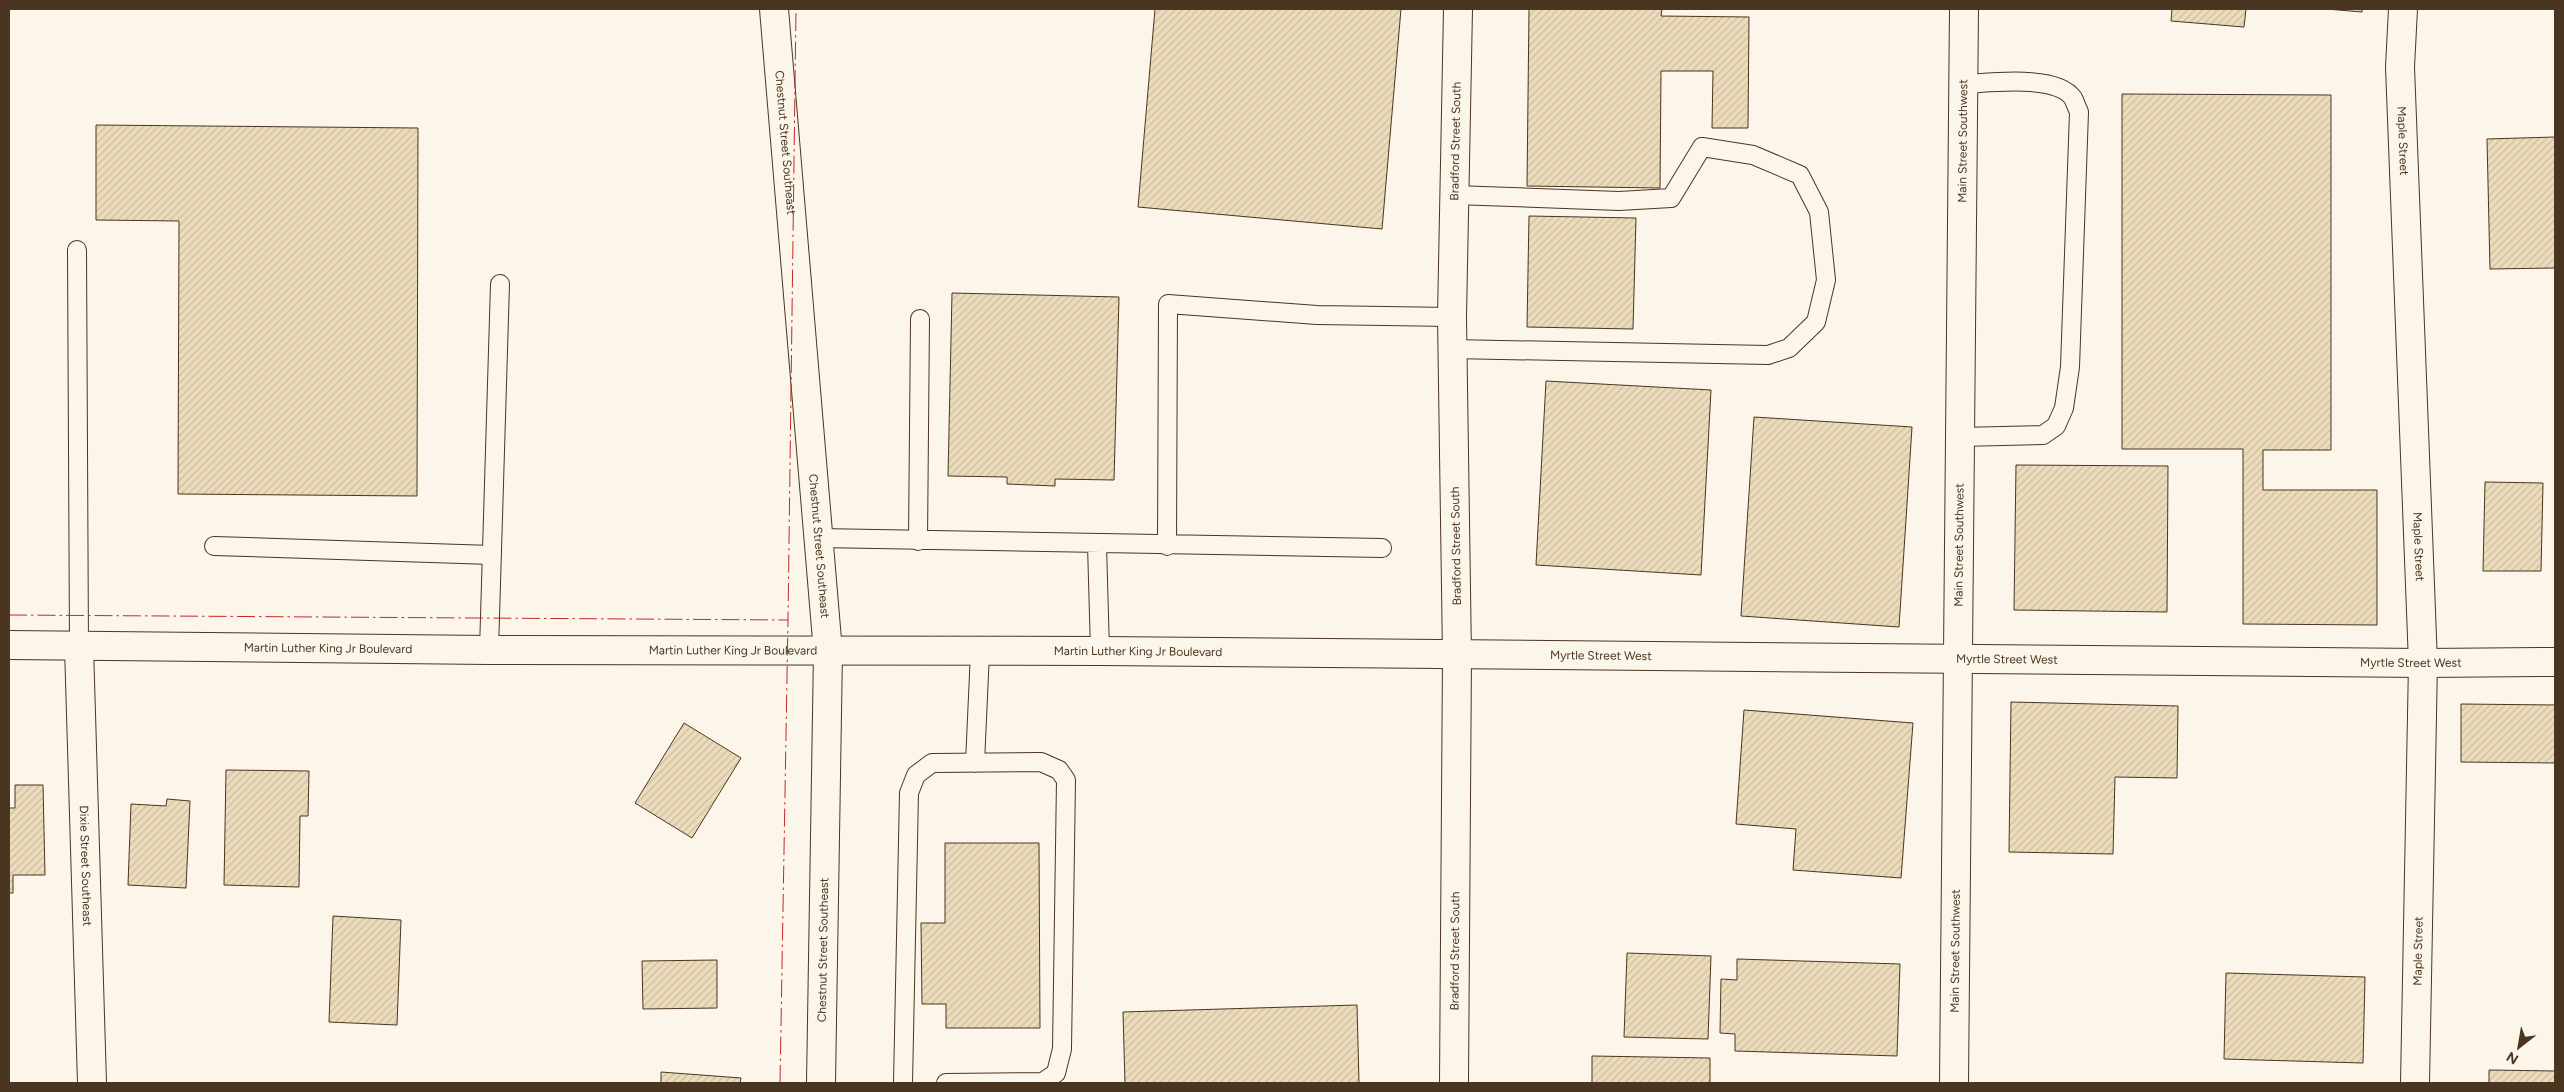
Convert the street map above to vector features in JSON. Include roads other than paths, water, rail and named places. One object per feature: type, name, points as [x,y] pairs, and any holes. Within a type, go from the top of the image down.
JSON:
[{"type":"street","name":"Chestnut Street Southeast","points":[[774,9],[828,652],[821,1083]]},
{"type":"street","name":"Bradford Street South","points":[[1454,1083],[1457,656],[1452,317],[1458,9]]},
{"type":"street","name":"Main Street Southwest","points":[[1954,1083],[1964,9]]},
{"type":"street","name":"Maple Street","points":[[2403,9],[2400,68],[2423,663],[2415,1083]]},
{"type":"street","name":"Martin Luther King Jr Boulevard","points":[[9,645],[828,652],[1100,651],[1457,656]]},
{"type":"street","name":"Dixie Street Southeast","points":[[78,647],[92,1083]]},
{"type":"street","name":"Myrtle Street West","points":[[1457,656],[1957,658],[2423,663],[2555,662]]},
{"type":"lane","points":[[1960,437],[2043,435],[2056,426],[2064,408],[2070,367],[2079,112],[2072,96],[2056,87],[2025,81],[1964,84]]},
{"type":"lane","points":[[1452,349],[1768,355],[1789,348],[1816,322],[1826,280],[1820,212],[1800,175],[1753,155],[1702,147],[1672,198],[1619,201],[1454,195]]},
{"type":"lane","points":[[77,250],[78,647]]},
{"type":"lane","points":[[489,650],[500,284]]},
{"type":"lane","points":[[1167,546],[1168,304],[1318,315],[1452,317]]},
{"type":"lane","points":[[918,541],[920,319]]},
{"type":"lane","points":[[819,538],[1097,545],[1382,548]]},
{"type":"lane","points":[[1097,545],[1100,651]]},
{"type":"lane","points":[[214,546],[492,555]]},
{"type":"lane","points":[[975,763],[980,652]]},
{"type":"lane","points":[[903,1083],[909,793],[916,775],[932,763],[1041,762],[1059,770],[1066,780],[1062,1049],[1056,1073],[1044,1082],[946,1083]]}]
